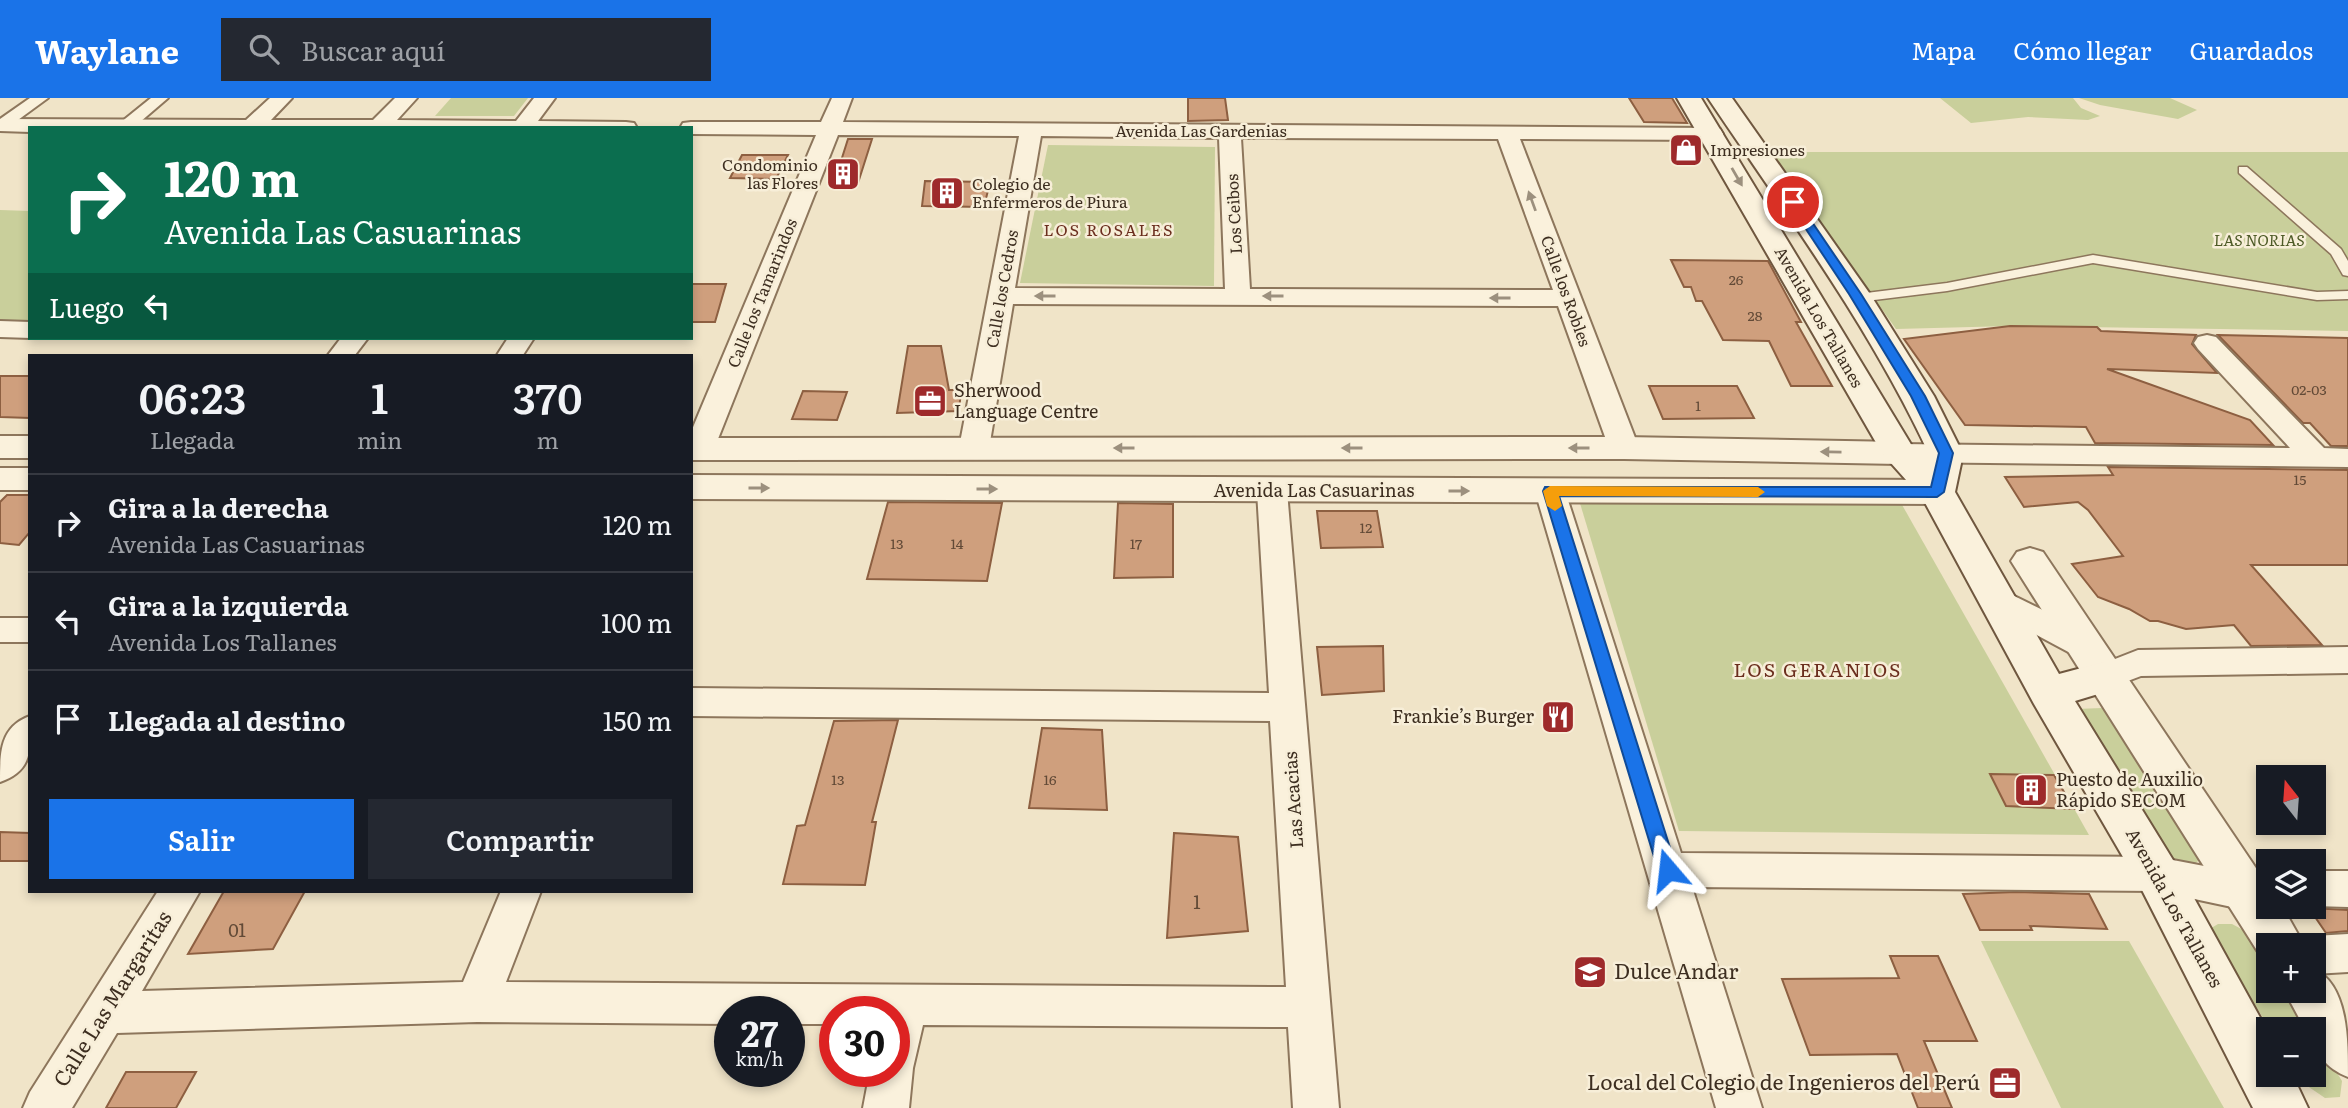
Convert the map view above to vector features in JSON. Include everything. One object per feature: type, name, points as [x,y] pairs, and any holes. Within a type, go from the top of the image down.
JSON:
[{"type":"street","points":[[5,128],[40,98]]},
{"type":"street","points":[[126,126],[160,98]]},
{"type":"street","points":[[252,126],[282,98]]},
{"type":"street","points":[[380,126],[407,98]]},
{"type":"street","points":[[523,126],[545,98]]},
{"type":"street","name":"Calle los Tamarindos","points":[[695,449],[842,98]]},
{"type":"street","name":"Avenida Los Tallanes","points":[[1689,98],[1899,453],[1942,473]]},
{"type":"street","name":"Avenida Los Tallanes","points":[[1720,98],[1858,298],[1918,396],[1942,473],[1996,598],[2157,874],[2281,1108]]},
{"type":"street","points":[[5,128],[28,128]]},
{"type":"street","name":"Avenida Las Gardenias","points":[[693,128],[1712,134]]},
{"type":"street","name":"Calle los Cedros","points":[[974,448],[1031,130]]},
{"type":"street","name":"Los Ceibos","points":[[1230,132],[1238,296]]},
{"type":"street","name":"Calle los Robles","points":[[1507,133],[1624,448]]},
{"type":"street","points":[[1001,296],[1569,299]]},
{"type":"street","points":[[0,329],[28,330]]},
{"type":"street","points":[[342,354],[353,340]]},
{"type":"street","points":[[2207,343],[2316,458]]},
{"type":"street","points":[[0,447],[28,447]]},
{"type":"street","points":[[695,449],[1624,448],[1899,453]]},
{"type":"street","points":[[1942,473],[2348,458]]},
{"type":"street","name":"Avenida Las Casuarinas","points":[[693,487],[1550,491],[1942,473]]},
{"type":"street","points":[[0,479],[28,478]]},
{"type":"street","name":"Las Acacias","points":[[1272,491],[1316,1108]]},
{"type":"street","points":[[1550,491],[1739,1108]]},
{"type":"street","points":[[2030,561],[2095,662],[2256,890]]},
{"type":"street","points":[[1996,598],[2095,662],[2348,660]]},
{"type":"street","points":[[0,630],[28,630]]},
{"type":"street","points":[[2049,693],[2095,662]]},
{"type":"street","points":[[693,702],[1288,707]]},
{"type":"street","points":[[0,767],[28,732]]},
{"type":"street","points":[[1668,870],[2157,874],[2256,891]]},
{"type":"street","points":[[2326,889],[2348,889]]},
{"type":"street","name":"Calle Las Margaritas","points":[[46,1108],[179,893]]},
{"type":"street","points":[[477,1002],[520,893]]},
{"type":"street","points":[[2326,954],[2348,953]]},
{"type":"street","points":[[104,1013],[477,1002],[819,1006]]},
{"type":"street","points":[[2317,1003],[2348,1052]]},
{"type":"street","points":[[910,1007],[1308,1007]]},
{"type":"street","points":[[886,1108],[889,1087]]},
{"type":"lane","points":[[2243,170],[2336,252],[2348,272]]},
{"type":"lane","points":[[1858,298],[1947,289],[2093,259],[2317,296],[2348,295]]},
{"type":"green space","points":[[451,98],[528,98],[514,116],[435,116]]},
{"type":"green space","points":[[1940,98],[2073,98],[2081,108],[2100,116],[2088,120],[2028,117],[1971,123]]},
{"type":"green space","points":[[2079,98],[2170,98],[2197,110],[2178,119],[2100,105]]},
{"type":"green space","points":[[1048,145],[1215,147],[1214,286],[1020,283]]},
{"type":"green space","name":"LAS NORIAS","points":[[1770,152],[2348,152],[2348,331],[2010,326],[1896,329]]},
{"type":"green space","points":[[0,210],[28,211],[28,320],[0,320]]},
{"type":"green space","points":[[1579,500],[1901,503],[2089,835],[1679,831]]},
{"type":"green space","points":[[2102,708],[2199,860],[2193,866],[2177,865],[2167,858],[2076,709]]},
{"type":"green space","points":[[2218,924],[2232,924],[2247,932],[2256,946],[2256,1003],[2292,1003],[2301,1017],[2262,1017],[2208,930]]},
{"type":"green space","points":[[1981,941],[2129,941],[2224,1108],[2061,1108]]},
{"type":"green space","points":[[2326,1055],[2342,1081],[2340,1097],[2325,1098],[2309,1087],[2326,1087]]},
{"type":"building","points":[[1188,98],[1225,98],[1228,120],[1188,121]]},
{"type":"building","points":[[1629,98],[1672,98],[1687,123],[1644,122]]},
{"type":"building","points":[[848,139],[872,139],[858,183],[834,183]]},
{"type":"building","points":[[742,155],[788,155],[776,179],[730,178]]},
{"type":"building","name":"Colegio de Enfermeros de Piura","points":[[925,181],[990,182],[984,207],[922,206]]},
{"type":"building","points":[[1671,260],[1768,261],[1801,322],[1796,322],[1832,386],[1791,386],[1769,341],[1723,340],[1702,301],[1696,301],[1691,287],[1684,287]]},
{"type":"building","points":[[693,284],[726,284],[715,322],[693,322]]},
{"type":"building","points":[[2010,326],[2097,327],[2101,331],[2196,335],[2192,344],[2217,373],[2107,369],[2250,420],[2273,445],[2095,443],[2086,427],[1965,425],[1904,339]]},
{"type":"building","points":[[2218,335],[2348,338],[2348,446],[2331,446],[2310,423],[2303,423]]},
{"type":"building","points":[[908,346],[941,346],[949,390],[961,390],[959,411],[897,413]]},
{"type":"building","points":[[0,376],[28,376],[28,418],[0,417]]},
{"type":"building","points":[[1649,386],[1737,386],[1754,418],[1663,419]]},
{"type":"building","points":[[803,391],[847,392],[837,420],[792,419]]},
{"type":"building","points":[[2108,467],[2348,470],[2348,565],[2251,565],[2322,645],[2251,646],[2234,625],[2186,629],[2150,621],[2098,597],[2072,564],[2123,556],[2088,510],[2078,502],[2024,507],[2005,477],[2113,475]]},
{"type":"building","points":[[7,495],[28,495],[28,534],[19,545],[0,543],[0,502]]},
{"type":"building","points":[[888,502],[1002,503],[987,581],[867,579]]},
{"type":"building","points":[[1118,503],[1173,504],[1173,577],[1114,578]]},
{"type":"building","points":[[1317,511],[1377,511],[1383,547],[1321,548]]},
{"type":"building","points":[[1383,646],[1384,691],[1322,695],[1317,647]]},
{"type":"building","points":[[898,720],[872,822],[876,822],[865,885],[783,884],[797,826],[805,825],[834,721]]},
{"type":"building","points":[[1042,728],[1102,730],[1107,810],[1029,808]]},
{"type":"building","name":"Puesto de Auxilio Rápido SECOM","points":[[1990,774],[2054,775],[2074,809],[2006,806]]},
{"type":"building","points":[[0,832],[28,833],[28,861],[0,861]]},
{"type":"building","points":[[1174,833],[1238,837],[1248,931],[1167,938]]},
{"type":"building","points":[[223,893],[304,893],[273,949],[188,954]]},
{"type":"building","points":[[1963,894],[2089,894],[2107,929],[2030,926],[2032,930],[1980,930]]},
{"type":"building","points":[[2326,909],[2348,910],[2348,931],[2326,933],[2316,919],[2326,919]]},
{"type":"building","points":[[1890,956],[1938,956],[1977,1041],[1924,1041],[1952,1108],[1918,1108],[1897,1054],[1810,1055],[1782,979],[1899,978]]},
{"type":"building","points":[[126,1072],[196,1072],[176,1108],[106,1108]]},
{"type":"slow traffic","points":[[1555,506],[1550,491],[1758,492]]},
{"type":"place","name":"Impresiones","points":[[1686,150]]},
{"type":"place","name":"Condominio las Flores","points":[[843,174]]},
{"type":"place","name":"Colegio de Enfermeros de Piura","points":[[947,193]]},
{"type":"place","name":"Sherwood Language Centre","points":[[930,401]]},
{"type":"place","name":"Frankie’s Burger","points":[[1558,717]]},
{"type":"place","name":"Puesto de Auxilio Rápido SECOM","points":[[2031,790]]},
{"type":"place","name":"Dulce Andar","points":[[1590,972]]},
{"type":"place","name":"Local del Colegio de Ingenieros del Perú","points":[[2005,1083]]},
{"type":"district","name":"LOS ROSALES","points":[[1109,230]]},
{"type":"district","name":"LOS GERANIOS","points":[[1818,670]]},
{"type":"route","points":[[1668,870],[1550,491],[1937,492],[1946,453],[1918,396],[1855,294],[1793,202]]}]
